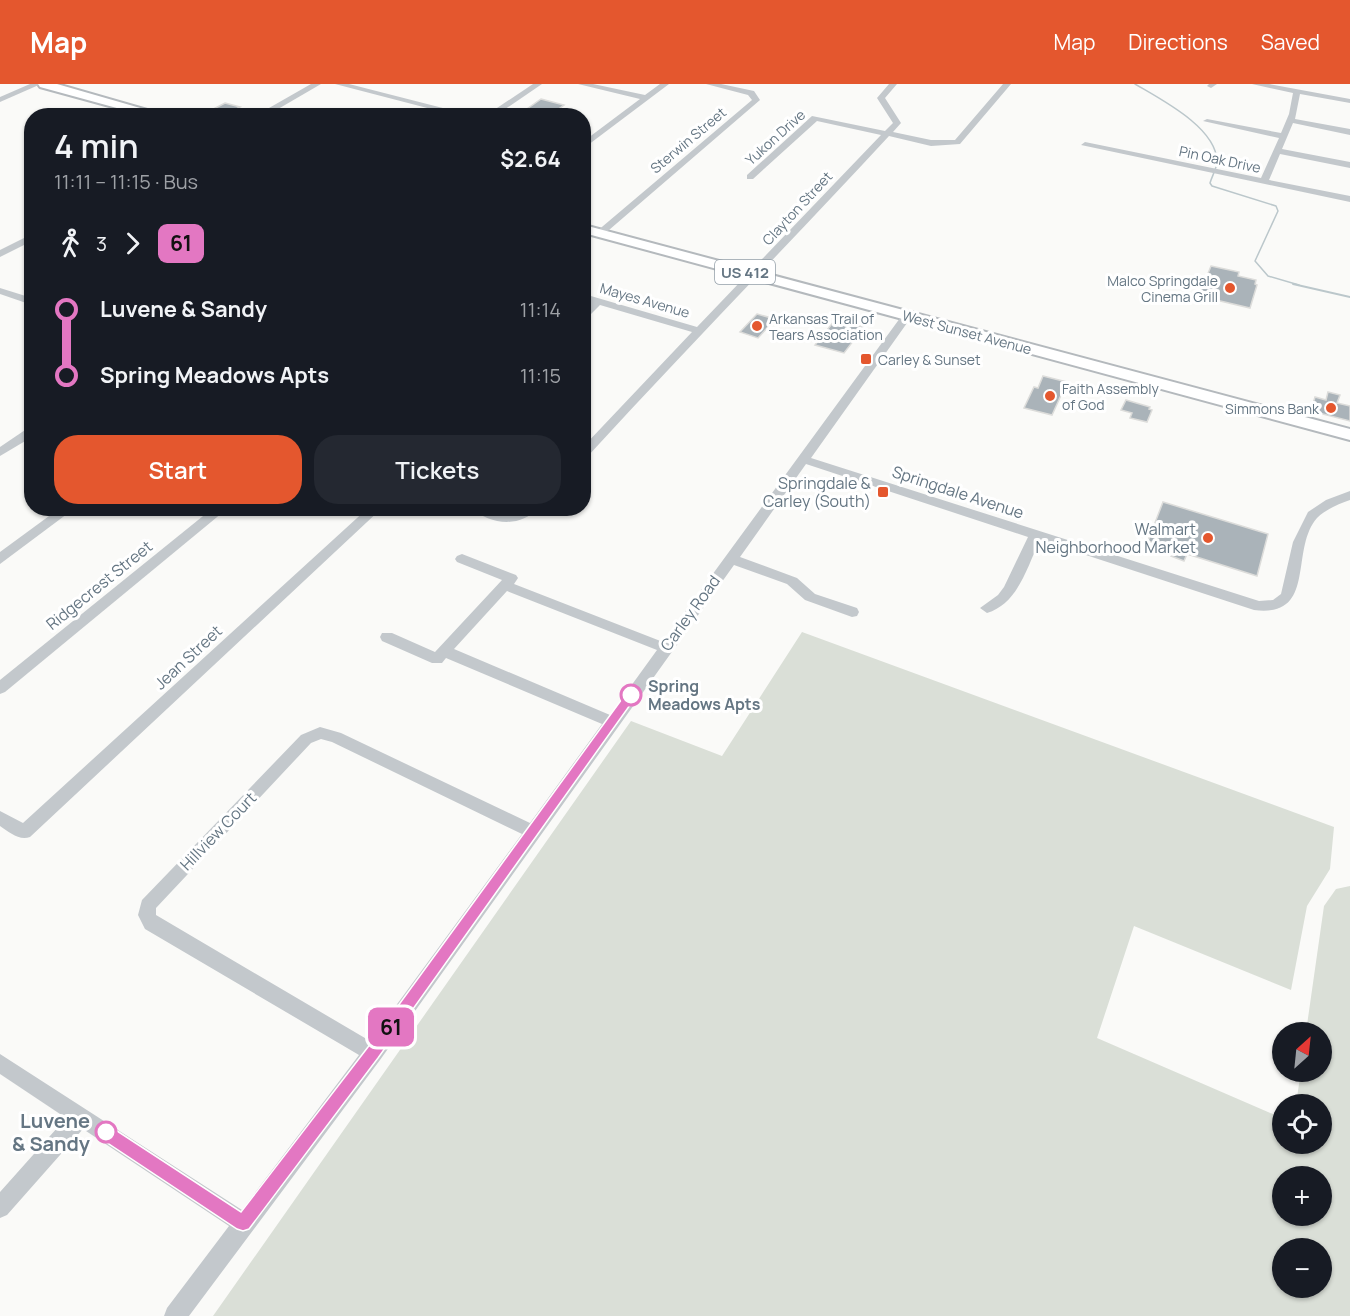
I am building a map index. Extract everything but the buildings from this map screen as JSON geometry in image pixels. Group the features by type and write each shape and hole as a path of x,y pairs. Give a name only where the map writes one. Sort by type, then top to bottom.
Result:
{"highway":[{"path":"44,84 132,108"},
{"name":"West Sunset Avenue","path":"591,231 1350,435"}],"street":[{"path":"0,100 37,84"},
{"path":"274,108 317,84"},
{"path":"339,84 437,108"},
{"path":"501,108 538,84"},
{"path":"582,84 646,98"},
{"path":"591,140 665,84"},
{"name":"Sterwin Street","path":"599,234 756,100 751,93 710,84"},
{"path":"887,134 897,123 896,118 884,106 881,98 893,84"},
{"path":"887,134 931,143 957,142 1007,84"},
{"path":"1256,84 1350,101"},
{"path":"1264,182 1290,120 1297,91"},
{"name":"Yukon Drive","path":"750,177 815,118 887,134"},
{"path":"1290,120 1350,132"},
{"path":"1207,121 1283,136"},
{"name":"Clayton Street","path":"591,446 729,296 753,274 887,134"},
{"name":"Pin Oak Drive","path":"1085,145 1350,199"},
{"path":"1277,151 1350,165"},
{"path":"0,254 24,241"},
{"path":"0,291 24,299"},
{"name":"Mayes Avenue","path":"591,300 699,331"},
{"path":"591,308 598,302"},
{"name":"Carley Road","path":"175,1316 373,1053 907,316"},
{"path":"0,452 24,436"},
{"name":"Springdale Avenue","path":"802,459 1254,605 1267,607 1284,601 1288,595 1308,522 1322,508 1350,495"},
{"path":"0,559 58,516"},
{"name":"Ridgecrest Street","path":"0,688 212,516"},
{"name":"Jean Street","path":"0,818 24,832 367,516"},
{"path":"498,516 517,518 520,516"},
{"path":"987,608 1003,598 1010,589 1036,534"},
{"path":"730,558 792,581 810,597 852,612"},
{"path":"387,637 437,659 511,578 462,559"},
{"path":"504,585 665,648"},
{"path":"444,651 612,722"},
{"name":"Hillview Court","path":"373,1053 163,931 151,923 147,915 148,905 306,739 320,733 336,737 533,832"},
{"path":"0,1063 243,1223"},
{"path":"0,1208 81,1116"}],"shaded area":[{"path":"802,632 1334,827 1330,869 1307,906 1291,990 1134,926 1097,1038 1272,1114 1272,1154 1332,1154 1332,1094 1298,1094 1299,1082 1332,1082 1332,1022 1307,1022 1324,906 1336,889 1350,886 1350,1316 213,1316 631,721 722,756"}],"waterway":[{"path":"1135,84 1185,115 1207,137 1214,149 1217,161 1210,183 1212,186 1276,206 1278,211 1255,261 1268,276 1299,285"},
{"path":"1293,284 1350,297"}],"bus line":[{"name":"61","path":"106,1132 243,1223 373,1053 631,695"}],"place":[{"name":"Malco Springdale Cinema Grill","path":"1230,288"},
{"name":"Arkansas Trail of Tears Association","path":"757,326"},
{"name":"Carley & Sunset","path":"866,359"},
{"name":"Faith Assembly of God","path":"1050,396"},
{"name":"Simmons Bank","path":"1331,408"},
{"name":"Springdale & Carley (South)","path":"883,492"},
{"name":"Walmart Neighborhood Market","path":"1208,538"},
{"name":"Spring Meadows Apts","path":"631,695"},
{"name":"Luvene & Sandy","path":"106,1132"}]}
